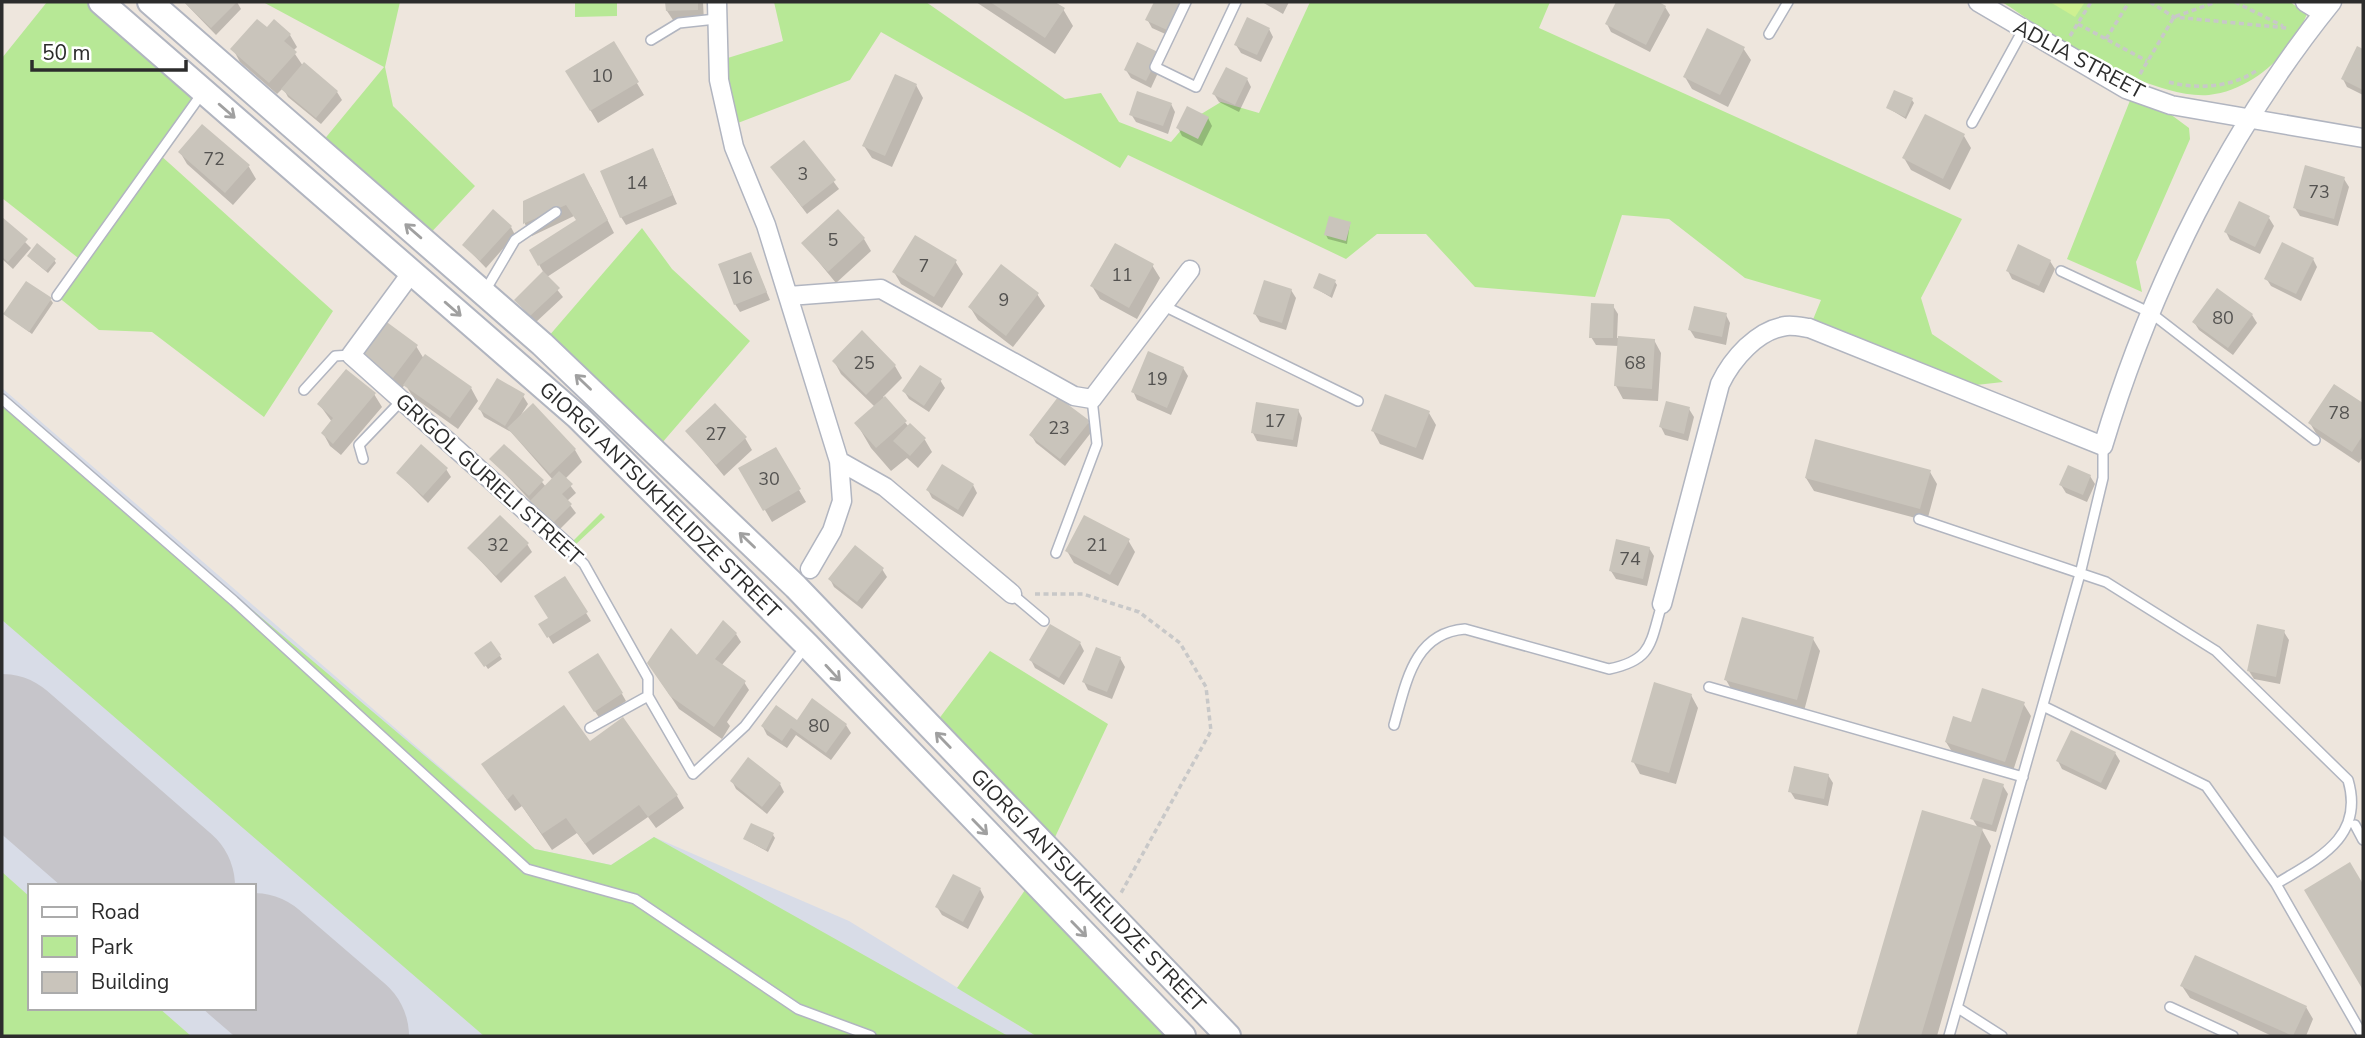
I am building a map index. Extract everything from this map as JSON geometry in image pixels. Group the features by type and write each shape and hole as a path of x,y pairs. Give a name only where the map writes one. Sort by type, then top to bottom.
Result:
{"main road":[{"name":"GIORGI ANTSUKHELIDZE STREET","path":"101,2 578,417 807,645 1183,1036"},
{"name":"GIORGI ANTSUKHELIDZE STREET","path":"150,2 542,344 796,587 1228,1036"}],"street":[{"name":"ADLIA STREET","path":"1978,2 2126,89 2171,105 2363,138"},
{"path":"1662,604 1720,384 1731,362 1745,349 1786,326 1809,328 2103,446 2120,388 2151,313 2247,119 2328,7 2305,2"},
{"path":"717,10 719,80 734,147 766,225 839,461 842,501 832,531 810,569"},
{"path":"789,296 881,289 1074,396 1092,400 1190,270"},
{"path":"351,355 412,272"},
{"name":"GRIGOL GURIELI STREET","path":"351,355 566,547"},
{"path":"839,461 885,487 1012,594"}],"lane":[{"path":"1186,2 1155,67 1196,87 1236,2"},
{"path":"1769,34 1788,2"},
{"path":"651,40 678,23 717,10"},
{"path":"1972,123 2023,30"},
{"path":"57,296 204,91"},
{"path":"484,293 515,240 556,212"},
{"path":"2061,271 2151,313 2315,440"},
{"path":"1164,306 1359,401"},
{"path":"304,390 335,356 351,355"},
{"path":"2,399 234,601 527,869 635,899 797,1009 871,1036"},
{"path":"363,459 359,444 403,400"},
{"path":"1056,552 1097,443 1092,400"},
{"path":"1949,1036 2080,574 2103,478 2103,446"},
{"path":"1919,519 2106,582 2216,651 2348,780 2357,796 2360,811 2345,842 2276,884"},
{"name":"GRIGOL GURIELI STREET","path":"566,547 584,564 648,678 648,696 693,774 745,726 807,645"},
{"path":"1012,594 1044,621"},
{"path":"1394,725 1414,659 1432,640 1452,630 1465,629 1609,669 1633,664 1647,650 1662,604"},
{"path":"1709,687 2022,777"},
{"path":"590,728 648,696"},
{"path":"2043,706 2206,786 2276,884 2363,1036"},
{"path":"2355,825 2363,840"},
{"path":"2170,1007 2233,1036"},
{"path":"1958,1008 2002,1036"}],"path":[{"path":"2070,36 2091,2"},
{"path":"2106,39 2129,2"},
{"path":"2150,2 2174,17 2287,28"},
{"path":"2140,74 2174,17 2216,2"},
{"path":"2235,2 2292,32"},
{"path":"2246,8 2249,2"},
{"path":"2078,24 2147,62"},
{"path":"2059,29 2082,43"},
{"path":"2164,81 2204,86 2226,84 2262,67"},
{"path":"2128,68 2152,77"},
{"path":"1012,594 1083,594 1139,612 1180,643 1206,687 1211,731 1121,893"}],"shaded area":[{"path":"2,388 535,849 611,865 654,837 849,921 1036,1036 2,1036"}],"green space":[{"path":"47,2 101,2 204,91 159,154 333,311 264,417 152,332 99,330 57,296 82,261 2,198 2,58"},
{"path":"263,2 400,2 385,67 393,106 475,186 424,240 318,147 384,67"},
{"path":"575,2 617,2 617,16 575,17"},
{"path":"774,2 926,2 1065,99 1101,93 1119,122 1171,142 1188,122 1221,102 1259,113 1310,2 1550,2 1539,28 1962,219 1921,298 1932,334 2003,382 1976,385 1812,322 1821,300 1745,278 1669,219 1622,215 1595,297 1475,287 1426,234 1377,234 1346,259 1128,155 1120,168 881,32 850,80 730,126 718,61 783,41"},
{"path":"2002,2 2290,2 2307,14 2281,56 2255,78 2225,92 2200,95 2162,88 2111,71 2072,50"},
{"path":"2050,2 2085,2 2075,17"},
{"path":"2131,98 2158,105 2189,128 2190,139 2136,262 2142,292 2067,259"},
{"path":"642,228 672,269 750,341 655,451 542,344"},
{"path":"2,398 535,849 611,865 654,837 1008,1036 484,1036 2,620"},
{"path":"601,513 605,517 575,545 572,542"},
{"path":"990,651 1108,724 1049,850 932,728"},
{"path":"2,872 28,895 28,1010 161,1010 191,1036 2,1036"},
{"path":"1032,880 1183,1036 1036,1036 957,988"}],"building":[{"path":"184,2 237,2 211,28"},
{"path":"665,2 698,2 698,10 666,11"},
{"path":"990,2 1055,2 1065,8 1045,38"},
{"path":"1154,2 1181,3 1167,30 1145,20"},
{"path":"1616,2 1659,2 1666,6 1646,45 1605,24"},
{"path":"1247,17 1270,28 1257,55 1234,45"},
{"path":"257,19 267,27 274,19 291,34 284,41 297,52 269,83 230,49"},
{"path":"1707,28 1745,47 1720,95 1683,77"},
{"path":"614,41 639,82 590,111 565,71"},
{"path":"1137,42 1160,53 1146,81 1124,70"},
{"path":"2357,46 2363,49 2363,90 2341,79"},
{"path":"304,62 338,91 316,118 281,89"},
{"path":"1226,67 1248,78 1235,105 1212,94"},
{"path":"895,74 917,84 885,156 862,146"},
{"path":"1894,90 1913,98 1905,117 1886,108"},
{"path":"1137,91 1172,103 1163,126 1129,115"},
{"path":"1187,106 1209,117 1198,139 1176,128"},
{"path":"1925,114 1965,134 1943,179 1902,158"},
{"path":"202,124 250,165 225,193 178,152"},
{"path":"804,140 836,180 802,207 770,167"},
{"path":"653,148 673,195 620,218 600,171"},
{"path":"2305,165 2345,177 2334,219 2293,208"},
{"path":"584,173 608,220 538,266 529,250 576,220 566,205 523,224 523,201"},
{"path":"2239,201 2270,216 2255,247 2224,232"},
{"path":"493,209 512,226 480,261 462,245"},
{"path":"838,209 865,238 828,272 801,243"},
{"path":"1329,216 1351,222 1346,241 1324,235"},
{"path":"2,217 28,239 8,262 2,257"},
{"path":"915,235 957,260 934,297 892,272"},
{"path":"2282,242 2314,258 2296,294 2264,279"},
{"path":"37,243 56,259 46,271 27,256"},
{"path":"1115,243 1154,264 1129,308 1090,286"},
{"path":"2018,244 2051,260 2039,286 2006,271"},
{"path":"751,252 767,292 734,305 718,264"},
{"path":"1001,264 1039,293 1006,336 968,307"},
{"path":"543,271 560,288 530,316 514,300"},
{"path":"1319,273 1336,280 1330,296 1313,288"},
{"path":"1264,280 1292,289 1282,323 1253,314"},
{"path":"26,281 52,298 29,332 3,314"},
{"path":"2217,288 2253,314 2228,348 2192,322"},
{"path":"1591,303 1614,304 1613,338 1589,338"},
{"path":"1694,306 1727,313 1722,337 1688,330"},
{"path":"384,320 418,345 393,378 360,354"},
{"path":"862,330 896,365 866,395 832,361"},
{"path":"1618,336 1655,339 1652,389 1614,386"},
{"path":"1148,351 1184,367 1167,408 1131,392"},
{"path":"425,354 472,387 450,418 403,385"},
{"path":"920,365 942,379 924,406 902,391"},
{"path":"346,369 376,393 333,444 321,433 333,418 317,404"},
{"path":"497,378 525,394 505,426 478,409"},
{"path":"2334,384 2363,403 2363,435 2352,452 2308,423"},
{"path":"1385,394 1430,411 1416,448 1371,431"},
{"path":"885,396 907,421 876,448 854,423"},
{"path":"1058,397 1090,421 1060,459 1029,435"},
{"path":"1666,401 1690,407 1684,434 1659,427"},
{"path":"1256,402 1299,409 1293,440 1251,433"},
{"path":"533,403 576,449 550,474 507,428"},
{"path":"715,403 747,437 716,465 685,431"},
{"path":"910,423 926,438 910,456 893,441"},
{"path":"1815,439 1931,470 1920,509 1805,478"},
{"path":"421,444 448,468 423,496 396,473"},
{"path":"504,444 544,480 529,496 489,459"},
{"path":"776,447 801,489 763,511 738,468"},
{"path":"942,464 974,484 958,510 926,490"},
{"path":"2068,465 2091,475 2083,495 2059,485"},
{"path":"559,471 573,484 562,494 572,504 552,524 529,502"},
{"path":"500,515 529,543 496,576 467,548"},
{"path":"1084,515 1130,539 1110,575 1065,551"},
{"path":"1616,539 1650,547 1643,579 1609,571"},
{"path":"855,545 884,568 857,602 828,579"},
{"path":"565,576 588,612 547,638 538,624 548,618 534,596"},
{"path":"1742,617 1814,637 1797,700 1724,680"},
{"path":"723,620 737,633 715,659 746,681 714,727 670,696 647,663 671,628 697,655"},
{"path":"1050,624 1081,642 1059,678 1029,660"},
{"path":"2257,624 2285,630 2276,677 2247,671"},
{"path":"491,641 501,655 484,667 474,653"},
{"path":"1096,647 1121,657 1107,692 1082,682"},
{"path":"598,653 623,693 594,712 568,672"},
{"path":"1654,682 1692,694 1669,773 1631,762"},
{"path":"1982,688 2025,702 2005,762 1945,742 1953,716 1971,722"},
{"path":"812,698 847,724 826,753 791,728 782,741 761,726 776,705 797,720"},
{"path":"564,705 590,741 623,717 678,795 648,817 639,805 585,844 566,818 542,834 513,794 507,800 481,764"},
{"path":"2071,730 2116,752 2101,783 2056,761"},
{"path":"748,757 781,783 762,807 730,781"},
{"path":"1794,766 1829,774 1824,799 1788,792"},
{"path":"1983,778 2004,784 1992,825 1970,819"},
{"path":"1922,810 1983,828 1921,1036 1856,1036"},
{"path":"751,823 774,833 766,850 743,839"},
{"path":"2350,862 2363,884 2363,990 2304,890"},
{"path":"953,874 981,888 963,922 935,907"},
{"path":"2195,955 2307,1006 2293,1036 2180,986"}],"runway":[{"path":"2,743 164,884"},
{"path":"256,964 340,1036"}]}
